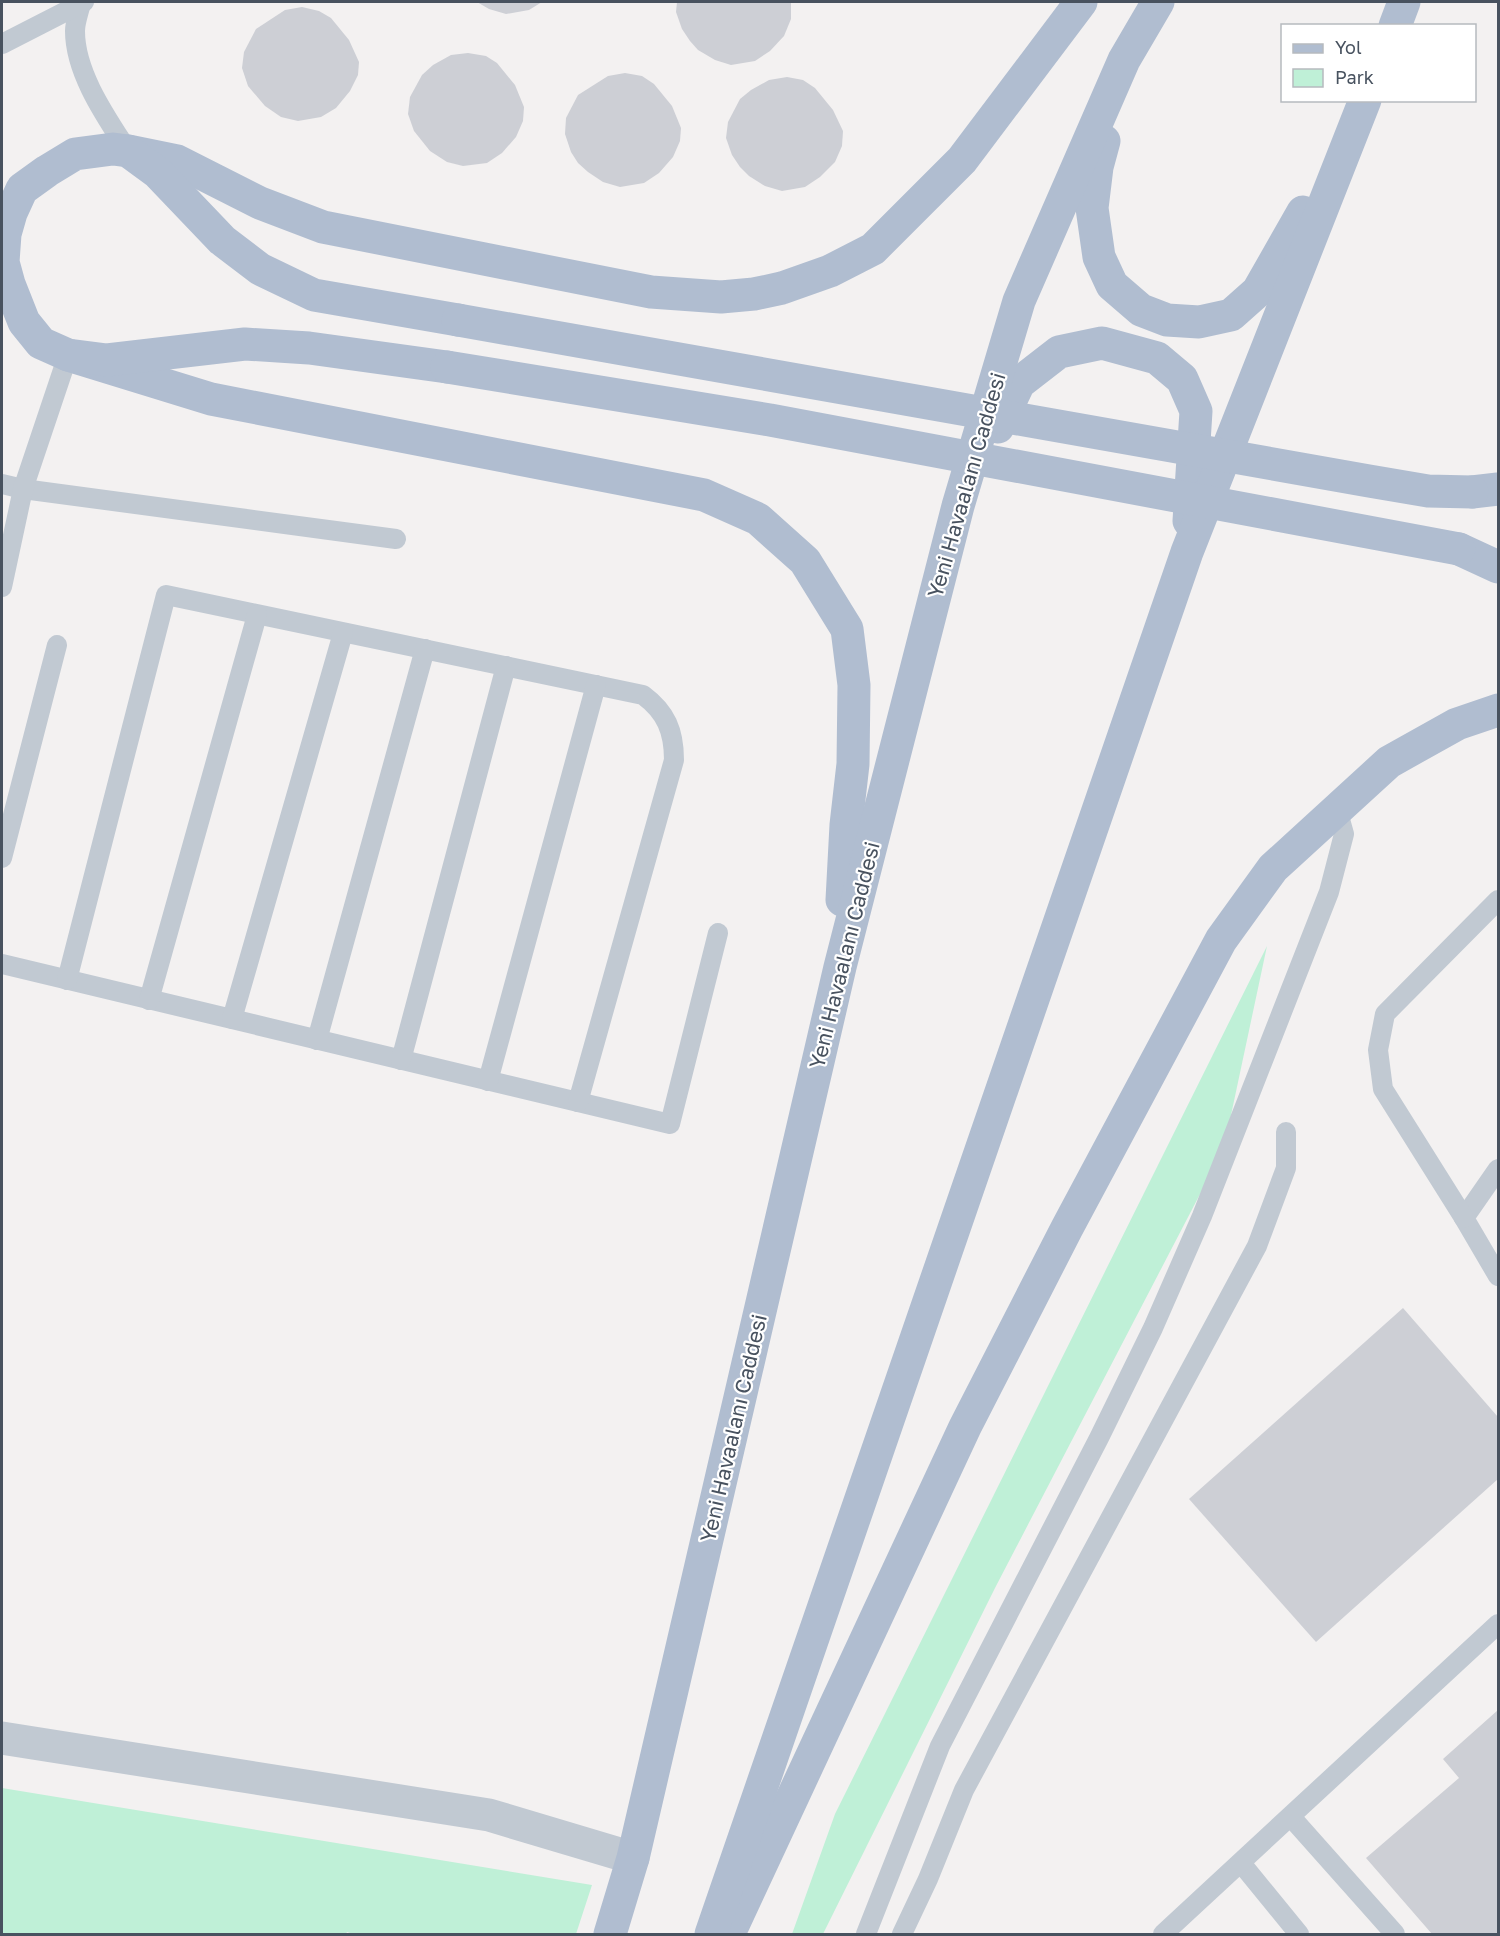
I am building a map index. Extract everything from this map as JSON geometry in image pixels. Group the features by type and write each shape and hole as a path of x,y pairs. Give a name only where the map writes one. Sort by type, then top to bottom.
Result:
{"main road":[{"path":"840,967 846,825 853,764 854,685 847,629 805,561 758,519 704,495 211,399 68,355 41,343 13,318 9,284 3,262 8,224 22,189 75,154 112,149 177,161 260,203 323,227 651,292 721,297 754,294 782,288 830,271 873,249 962,160 1081,2"},
{"name":"Yeni Havaalanı Caddesi","path":"610,1935 633,1858 840,967 957,506 1019,301 1124,60 1158,2"},
{"path":"1396,24 1404,2"},
{"path":"1124,60 1097,167 1092,208 1099,257 1112,285 1141,310 1167,320 1199,322 1231,315 1258,291 1363,106"},
{"path":"711,1935 1187,552 1363,106"},
{"path":"128,151 158,173 222,240 261,269 314,296 1369,482 1428,491 1485,490"},
{"path":"957,506 1019,383 1059,352 1102,343 1157,358 1182,379 1196,411 1187,552"},
{"path":"68,355 107,360 245,344 309,348 447,367 782,422 1459,549 1498,567"},
{"path":"728,1935 965,1427 1067,1228 1221,940 1273,868 1389,762 1457,724 1498,710"}],"street":[{"path":"2,1738 489,1815 633,1858"}],"lane":[{"path":"82,2 75,30 79,59 99,105 128,151"},
{"path":"2,44 82,2"},
{"path":"2,587 23,489 68,355"},
{"path":"2,484 23,489 396,539"},
{"path":"67,980 166,595 643,695 654,703 669,726 674,743 674,760 578,1102"},
{"path":"149,1000 257,615"},
{"path":"232,1019 343,633"},
{"path":"2,858 57,645"},
{"path":"317,1040 424,649"},
{"path":"401,1060 506,666"},
{"path":"488,1081 596,685"},
{"path":"866,1935 940,1746 1099,1438 1202,1216 1329,892 1344,834 1337,809"},
{"path":"1498,900 1385,1014 1378,1050 1383,1089 1498,1276"},
{"path":"2,964 670,1124 718,933"},
{"path":"902,1935 928,1879 964,1790 1257,1246 1286,1168 1286,1132"},
{"path":"1464,1218 1498,1169"},
{"path":"1163,1935 1498,1624"},
{"path":"1291,1816 1395,1935"},
{"path":"1241,1863 1299,1935"}],"green space":[{"path":"1267,946 1224,1148 995,1588 823,1934 792,1934 835,1814"},
{"path":"2,1788 592,1885 576,1934 353,1934 347,1932 346,1934 2,1934"}],"building":[{"path":"477,2 542,2 529,10 506,14 489,9"},
{"path":"677,2 791,2 791,19 784,36 770,51 755,61 731,65 715,60 698,50 690,41 682,29 676,12"},
{"path":"302,7 319,11 331,18 349,40 359,62 358,75 350,91 336,108 321,117 298,121 281,117 265,106 248,86 242,68 244,52 256,29 285,10"},
{"path":"468,53 486,56 497,63 515,85 524,107 523,121 516,137 502,153 487,163 463,166 447,162 430,151 414,131 408,114 410,97 422,75 433,65 451,55"},
{"path":"625,73 642,76 654,84 672,106 681,128 680,141 673,157 659,173 644,183 620,187 603,182 578,163 571,152 565,134 566,118 578,95 608,76"},
{"path":"787,77 803,80 815,88 833,110 843,131 842,146 835,162 820,177 805,187 782,191 765,186 749,176 732,155 726,138 728,122 740,99 769,80"},
{"path":"1403,1308 1498,1417 1498,1479 1316,1642 1189,1499"},
{"path":"1498,1710 1498,1934 1432,1934 1366,1858 1459,1778 1443,1759"}]}
